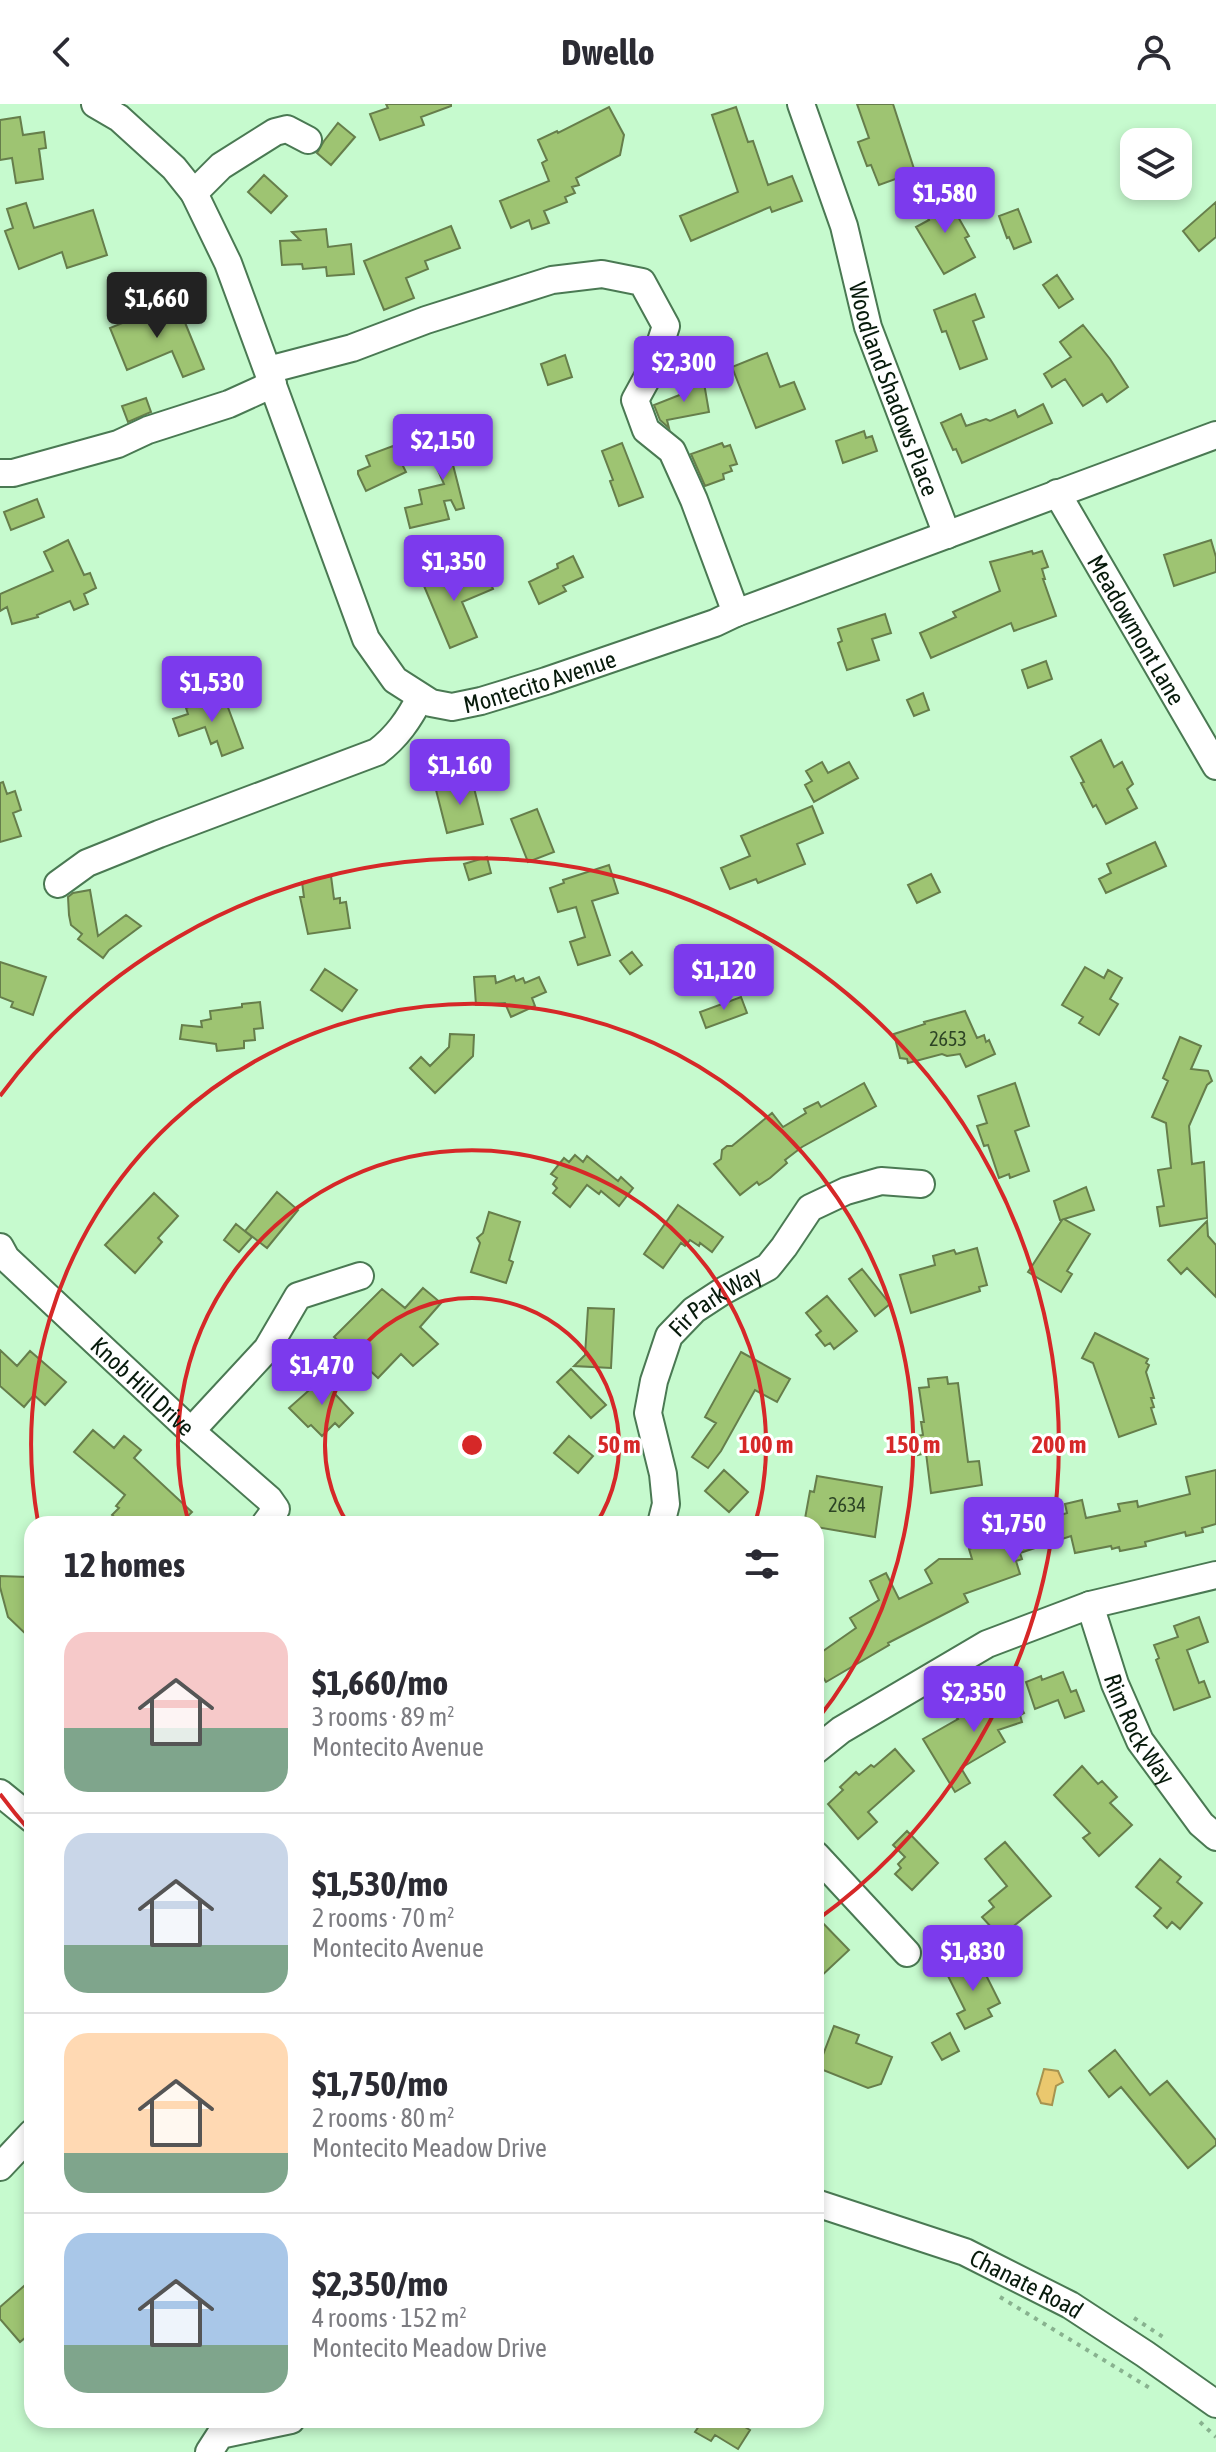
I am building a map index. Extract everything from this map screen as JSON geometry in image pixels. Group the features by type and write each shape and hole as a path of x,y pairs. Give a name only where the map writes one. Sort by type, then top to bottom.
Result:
{"street":[{"name":"Montecito Avenue","path":"95,104 119,118 174,168 194,193 228,263 366,639 395,680 431,703 452,707 560,677 715,623 1216,435"},
{"name":"Woodland Shadows Place","path":"801,104 844,226 868,327 947,535"},
{"path":"194,193 221,166 275,132 287,129 308,140"},
{"path":"0,473 13,473 118,444 148,430 229,404 271,377 426,320 552,280 602,274 642,282 666,326 652,369 635,400 646,430 672,451 694,500 736,613"},
{"name":"Meadowmont Lane","path":"1057,493 1216,766"},
{"path":"58,884 70,873 101,857 377,752 406,724 420,698"},
{"name":"Fir Park Way","path":"663,1516 666,1504 663,1474 648,1413 654,1381 669,1336 694,1310 768,1267 810,1208 846,1191 881,1181 921,1184"},
{"name":"Knob Hill Drive","path":"0,1247 6,1258 191,1431 269,1499 276,1509 271,1516"},
{"path":"191,1431 267,1349 298,1296 360,1276"},
{"path":"824,1744 841,1730 987,1644 1090,1605 1216,1575"},
{"name":"Rim Rock Way","path":"1090,1605 1115,1684 1140,1741 1201,1824 1216,1837"},
{"path":"0,1793 24,1812"},
{"path":"824,1864 907,1953"},
{"path":"0,2167 24,2142"},
{"name":"Chanate Road","path":"824,2214 965,2252 1070,2305 1145,2354 1204,2409"},
{"path":"209,2452 220,2435 253,2428"}],"path":[{"path":"1000,2297 1154,2390"},
{"path":"1204,2409 1216,2437"}],"shaded area":[{"path":"1044,2069 1058,2071 1063,2082 1056,2086 1052,2105 1041,2103 1037,2094"}],"building":[{"path":"386,104 451,106 421,117 424,125 380,140 370,114 388,108"},
{"path":"857,104 893,104 915,172 879,185 871,165 867,166 858,142 869,138"},
{"path":"609,107 624,135 620,155 576,178 579,185 572,187 575,193 565,197 567,202 544,211 549,223 532,229 529,220 511,228 500,201 549,181 542,163 547,160 538,140"},
{"path":"736,107 748,142 753,141 768,185 792,176 802,201 772,212 770,207 691,241 680,216 738,192 712,115"},
{"path":"20,117 23,135 44,132 46,148 39,149 43,179 16,183 12,158 0,160 0,120"},
{"path":"338,123 355,137 331,165 317,153"},
{"path":"264,175 287,196 271,213 248,192"},
{"path":"945,194 969,236 965,238 975,257 944,274 916,227 929,220 922,206"},
{"path":"1216,202 1216,237 1199,251 1183,231"},
{"path":"26,203 34,228 93,210 107,255 67,268 62,252 19,269 5,231 13,228 7,209"},
{"path":"1018,209 1031,242 1014,249 999,216"},
{"path":"451,226 460,248 425,261 428,269 406,278 414,298 384,310 364,261"},
{"path":"326,229 328,247 351,244 354,274 327,276 326,267 303,269 302,264 282,265 280,241 300,240 292,232"},
{"path":"1057,275 1073,299 1059,308 1043,285"},
{"path":"151,278 152,295 116,299 114,282"},
{"path":"975,294 984,317 973,321 987,359 960,369 946,331 942,332 934,310"},
{"path":"177,303 204,369 183,377 172,351 127,370 110,328"},
{"path":"1083,325 1128,387 1107,402 1102,394 1083,406 1065,379 1052,387 1044,374 1071,357 1060,342"},
{"path":"767,353 780,387 794,382 805,409 756,428 732,367"},
{"path":"565,355 572,377 548,385 541,364"},
{"path":"704,383 709,412 667,420 669,428 660,420 654,405 682,394 681,387"},
{"path":"146,398 151,412 128,422 122,406"},
{"path":"1043,404 1052,423 962,463 941,423 961,414 966,426 986,419 990,421 1015,410 1018,417"},
{"path":"474,429 482,448 452,461 464,508 456,510 451,500 444,501 449,519 410,528 405,508 422,504 419,490 444,484 429,450"},
{"path":"864,431 866,438 872,436 877,451 843,463 836,441"},
{"path":"622,443 643,497 619,506 602,451"},
{"path":"722,443 724,447 730,445 737,464 730,466 732,471 723,474 724,479 705,486 691,454"},
{"path":"393,446 406,472 366,491 358,471 370,466 366,456"},
{"path":"37,499 44,517 11,530 4,512"},
{"path":"68,540 84,575 90,573 96,588 84,594 88,604 74,610 70,601 38,617 12,624 7,607 0,611 0,594 53,571 44,552"},
{"path":"1211,540 1216,572 1174,586 1164,555"},
{"path":"1032,551 1033,554 1042,551 1048,567 1042,569 1043,579 1056,616 1014,631 1011,623 931,658 920,633 956,617 953,612 1000,591 990,562"},
{"path":"573,556 583,577 563,586 566,591 539,604 529,582 558,568 557,564"},
{"path":"437,567 445,586 485,570 493,589 462,602 477,637 450,648 419,574"},
{"path":"885,614 891,633 872,639 879,660 847,670 838,643 842,641 838,629"},
{"path":"1046,661 1052,679 1028,688 1022,670"},
{"path":"923,693 929,710 914,716 907,700"},
{"path":"223,694 243,748 222,756 217,741 211,744 205,727 179,736 173,719 188,714 186,708"},
{"path":"1101,740 1114,767 1122,762 1133,784 1127,789 1137,808 1106,824 1096,805 1093,807 1071,757"},
{"path":"822,762 828,773 849,762 858,778 814,802 805,785 812,781 806,771"},
{"path":"472,780 483,824 447,833 436,790"},
{"path":"3,782 7,794 15,791 21,810 13,813 21,836 0,842 0,783"},
{"path":"812,806 823,833 797,844 805,864 758,883 756,879 730,889 721,868 750,856 741,836"},
{"path":"537,809 554,852 528,862 511,819"},
{"path":"1155,842 1166,866 1106,893 1099,879 1111,873 1107,864"},
{"path":"487,857 491,873 469,880 464,864"},
{"path":"609,865 618,893 592,901 610,955 578,965 570,942 585,937 576,907 558,912 550,888 564,883 563,880"},
{"path":"931,874 940,892 917,903 908,885"},
{"path":"331,876 334,899 340,898 340,903 346,902 350,928 308,934 300,897 304,897 302,882"},
{"path":"90,890 98,936 126,915 141,926 103,958 78,939 82,934 71,925 69,915 68,897"},
{"path":"632,952 642,965 630,974 620,961"},
{"path":"0,962 46,977 33,1015 11,1007 13,1002 0,997"},
{"path":"1085,967 1104,978 1108,970 1122,978 1110,999 1118,1004 1099,1035 1079,1023 1083,1017 1062,1005"},
{"path":"325,969 357,990 342,1011 311,990"},
{"path":"495,976 496,983 514,976 516,981 523,978 525,983 539,977 546,992 532,998 535,1006 511,1017 505,1003 476,1005 474,977"},
{"path":"741,997 747,1013 706,1028 700,1012"},
{"path":"260,1002 263,1028 254,1029 255,1040 244,1041 244,1048 217,1051 216,1044 180,1039 182,1025 202,1027 201,1021 211,1019 210,1011"},
{"path":"965,1011 977,1038 984,1035 995,1054 966,1067 960,1054 942,1054 908,1063 907,1059 900,1058 894,1034"},
{"path":"450,1034 474,1035 473,1056 435,1093 410,1068 421,1057 430,1066 449,1047"},
{"path":"1180,1037 1201,1046 1191,1069 1208,1071 1212,1081 1207,1085 1189,1126 1192,1164 1204,1162 1207,1218 1160,1226 1157,1207 1164,1206 1158,1170 1171,1168 1166,1123 1152,1117 1168,1081 1163,1078"},
{"path":"864,1083 876,1106 802,1147 759,1185 757,1182 740,1195 714,1164 721,1159 722,1150 732,1146 772,1113 783,1127 806,1113 804,1109 818,1102 821,1107"},
{"path":"1015,1083 1029,1126 1015,1131 1029,1171 1010,1178 1009,1174 999,1178 988,1145 984,1146 977,1126 987,1123 978,1096"},
{"path":"575,1155 583,1162 587,1156 618,1181 621,1177 633,1188 619,1206 601,1191 599,1194 587,1185 570,1207 553,1193 557,1188 553,1184 557,1178 551,1174 564,1158 569,1162"},
{"path":"1086,1187 1094,1210 1064,1219 1090,1234 1067,1271 1072,1274 1061,1292 1028,1272 1062,1220 1054,1201"},
{"path":"277,1192 298,1210 267,1248 245,1231"},
{"path":"154,1193 178,1216 158,1238 162,1242 135,1273 105,1245"},
{"path":"678,1205 723,1237 712,1252 690,1240 685,1246 681,1243 663,1268 644,1254"},
{"path":"489,1212 520,1222 506,1283 471,1272 480,1243 477,1238 483,1233"},
{"path":"1207,1221 1208,1236 1216,1245 1216,1297 1187,1268 1181,1274 1168,1260"},
{"path":"236,1224 252,1237 239,1252 224,1240"},
{"path":"977,1248 987,1285 979,1287 980,1291 911,1313 900,1275 935,1265 933,1256"},
{"path":"862,1269 890,1304 875,1316 849,1279"},
{"path":"423,1288 441,1303 420,1327 438,1344 413,1366 401,1354 378,1378 334,1337 382,1289 405,1308"},
{"path":"827,1296 857,1331 834,1349 830,1343 825,1346 816,1335 821,1331 806,1313"},
{"path":"588,1308 614,1309 611,1368 574,1366 585,1355"},
{"path":"1095,1333 1148,1359 1146,1372 1154,1398 1151,1398 1154,1407 1151,1408 1156,1424 1119,1437 1093,1363 1082,1358"},
{"path":"0,1350 17,1366 30,1351 66,1382 45,1405 34,1395 24,1407 0,1386"},
{"path":"741,1352 790,1379 777,1402 755,1390 708,1468 692,1457 716,1423 705,1417"},
{"path":"571,1369 606,1405 591,1418 557,1382"},
{"path":"325,1376 338,1389 334,1393 353,1413 339,1427 335,1423 322,1436 289,1408"},
{"path":"947,1377 948,1384 958,1383 968,1462 979,1461 982,1485 931,1493 926,1453 918,1455 916,1436 923,1435 921,1422 924,1422 919,1388 929,1387 928,1379"},
{"path":"93,1430 114,1448 124,1436 141,1450 134,1458 192,1512 188,1516 113,1516 119,1508 116,1506 125,1495 74,1452"},
{"path":"569,1436 593,1456 578,1473 554,1453"},
{"path":"724,1470 748,1492 729,1512 705,1491"},
{"path":"1216,1470 1216,1524 1202,1528 1203,1532 1186,1536 1185,1532 1145,1542 1146,1546 1120,1551 1119,1547 1112,1549 1111,1546 1075,1553 1071,1536 1020,1553 1022,1559 1016,1561 1020,1574 964,1594 968,1602 888,1643 826,1682 824,1679 824,1650 856,1628 850,1618 879,1600 870,1581 886,1573 899,1599 932,1583 925,1570 939,1559 972,1559 969,1549 979,1546 978,1543 1017,1531 1014,1521 1035,1513 1038,1522 1067,1513 1065,1504 1082,1500 1086,1518 1120,1511 1118,1504 1137,1501 1138,1507 1190,1494 1186,1477"},
{"path":"817,1476 882,1487 875,1537 824,1528 824,1516 805,1516 810,1491 814,1492"},
{"path":"0,1576 24,1577 24,1632 8,1617"},
{"path":"1199,1617 1208,1642 1187,1650 1199,1683 1204,1681 1210,1697 1174,1710 1156,1660 1159,1658 1154,1645 1178,1637 1174,1626"},
{"path":"1063,1672 1071,1692 1076,1690 1084,1711 1065,1718 1058,1700 1035,1709 1026,1682"},
{"path":"1009,1685 1024,1713 1020,1715 1022,1722 998,1730 1005,1742 961,1768 970,1783 955,1792 923,1739 958,1719 956,1717 962,1711"},
{"path":"895,1749 914,1771 868,1812 877,1822 858,1839 828,1804 856,1772 859,1775 871,1765 874,1767"},
{"path":"1082,1766 1098,1784 1102,1781 1117,1797 1110,1803 1132,1825 1099,1856 1083,1838 1090,1833 1054,1795"},
{"path":"907,1831 938,1863 912,1890 895,1874 901,1868 898,1864 905,1857 893,1845"},
{"path":"1005,1842 1051,1896 1000,1937 982,1917 994,1907 989,1901 1007,1886 985,1859"},
{"path":"1160,1859 1181,1877 1177,1882 1202,1903 1180,1929 1172,1922 1167,1928 1154,1916 1161,1908 1136,1887"},
{"path":"824,1924 849,1950 824,1973"},
{"path":"970,1960 975,1970 982,1967 1000,2003 988,2009 992,2016 965,2029 957,2014 965,2010 946,1972"},
{"path":"834,2026 859,2035 856,2043 892,2057 881,2084 868,2088 824,2070 824,2052"},
{"path":"950,2033 959,2051 942,2060 932,2043"},
{"path":"1115,2050 1150,2095 1167,2081 1216,2140 1216,2145 1188,2168 1121,2087 1109,2097 1089,2071"},
{"path":"24,2286 24,2339 20,2342 0,2319 0,2307"},
{"path":"698,2428 750,2430 738,2449 715,2435 711,2441 695,2432"}]}
